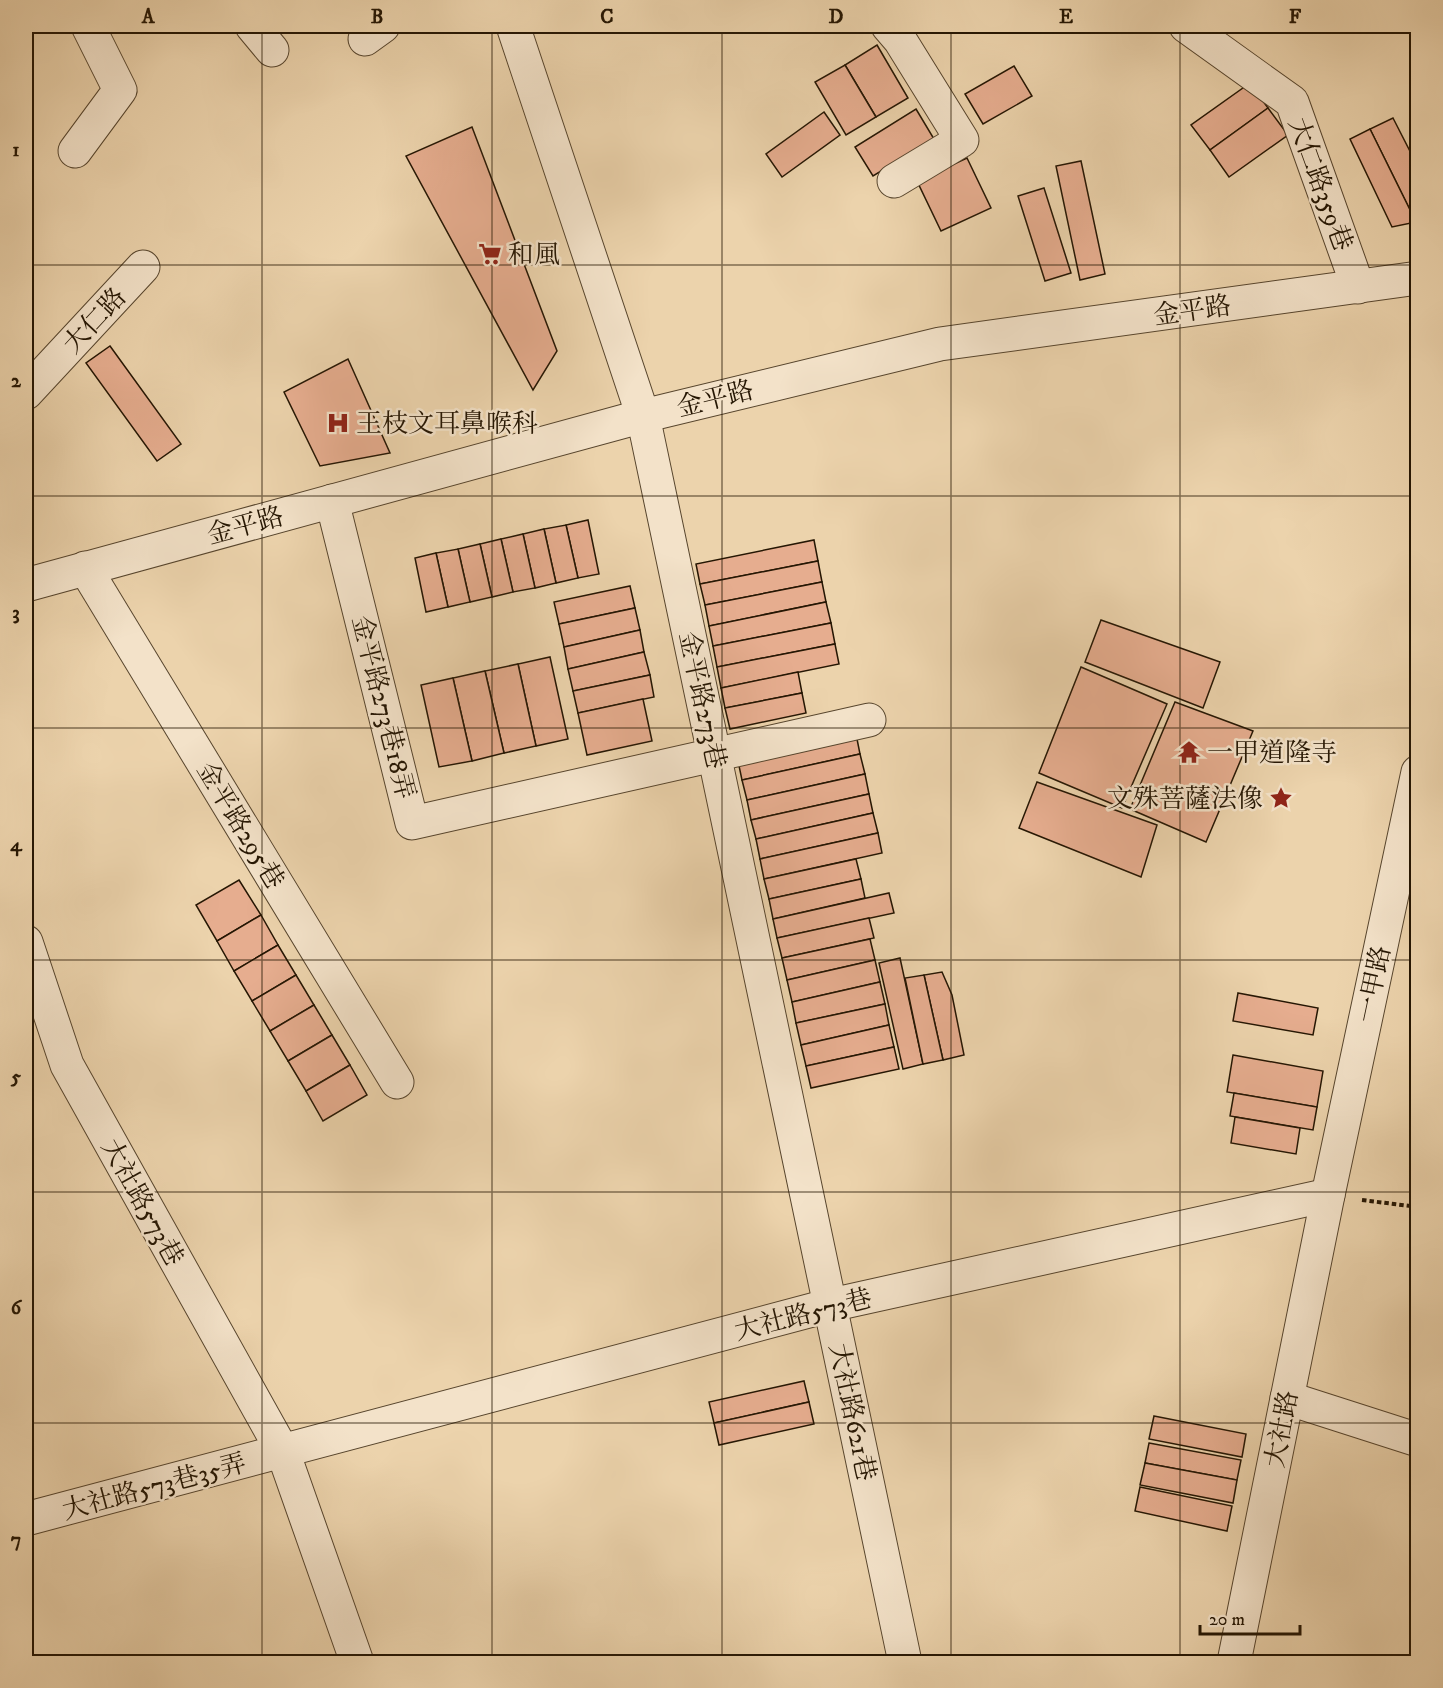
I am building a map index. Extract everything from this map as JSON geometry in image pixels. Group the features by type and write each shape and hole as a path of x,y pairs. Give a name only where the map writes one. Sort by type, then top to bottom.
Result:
{"street":[{"path":"75,151 120,90 88,26"},
{"name":"金平路273巷","path":"513,26 643,416 763,985"},
{"path":"888,26 900,40 962,140 894,182"},
{"name":"大仁路359巷","path":"1186,26 1292,102 1359,287"},
{"name":"大仁路","path":"32,374 143,267"},
{"name":"金平路","path":"26,585 643,416 940,344 1418,278"},
{"name":"金平路273巷18弄","path":"332,501 412,823 715,754"},
{"name":"金平路295巷","path":"85,568 397,1082"},
{"path":"715,754 869,720"},
{"name":"一甲路","path":"1328,1195 1418,772"},
{"name":"大社路573巷","path":"26,942 67,1065 283,1452 357,1662"},
{"name":"大社路621巷","path":"763,985 905,1662"},
{"name":"大社路573巷","path":"283,1452 831,1305 1328,1195"},
{"name":"大社路","path":"1234,1662 1328,1195"},
{"path":"1287,1398 1418,1440"},
{"name":"大社路573巷35弄","path":"26,1519 283,1452"}],"path":[{"path":"1328,1195 1418,1207"}],"building":[{"path":"877,45 908,98 876,117 845,65"},
{"path":"845,65 876,117 846,135 815,82"},
{"path":"1014,66 1032,96 983,124 965,94"},
{"path":"1250,83 1268,108 1210,150 1191,125"},
{"path":"1268,108 1288,135 1229,177 1210,150"},
{"path":"916,109 934,139 873,176 855,147"},
{"path":"824,112 840,135 782,177 766,154"},
{"path":"1393,118 1418,167 1418,222 1370,129"},
{"name":"和風","path":"472,127 557,351 533,390 406,156"},
{"path":"1370,129 1416,222 1392,227 1350,139"},
{"path":"967,158 991,208 941,231 917,181"},
{"path":"1081,161 1105,274 1080,280 1056,166"},
{"path":"1044,188 1071,273 1045,281 1018,196"},
{"path":"110,346 181,444 157,461 86,363"},
{"name":"王枝文耳鼻喉科","path":"348,359 390,453 320,466 284,392"},
{"path":"588,520 599,574 578,578 566,525"},
{"path":"566,525 578,578 556,583 544,529"},
{"path":"544,529 556,583 535,588 523,534"},
{"path":"523,534 535,588 513,592 501,539"},
{"path":"501,539 513,592 492,597 480,544"},
{"path":"814,540 818,561 700,584 696,564"},
{"path":"480,544 492,597 470,602 458,549"},
{"path":"458,549 470,602 448,607 436,553"},
{"path":"436,553 448,607 426,612 415,558"},
{"path":"818,561 822,582 705,605 700,584"},
{"path":"822,582 826,602 709,626 705,605"},
{"path":"630,586 635,608 559,624 554,602"},
{"path":"826,602 831,623 713,646 709,626"},
{"path":"635,608 640,630 564,647 559,624"},
{"path":"1101,620 1220,662 1203,708 1085,662"},
{"path":"831,623 835,644 717,667 713,646"},
{"path":"640,630 644,652 568,669 564,647"},
{"path":"835,644 839,664 721,688 717,667"},
{"path":"644,652 650,675 573,691 568,669"},
{"path":"550,657 568,739 536,746 518,664"},
{"path":"518,664 536,746 504,753 485,671"},
{"path":"1081,667 1167,704 1122,808 1039,773"},
{"path":"485,671 504,753 472,761 453,678"},
{"path":"798,672 802,693 725,708 721,688"},
{"path":"650,675 654,697 578,713 573,691"},
{"path":"453,678 472,761 439,767 421,685"},
{"path":"802,693 806,713 730,729 725,708"},
{"path":"643,699 652,741 587,755 578,713"},
{"path":"1175,702 1253,731 1206,842 1130,809"},
{"path":"856,734 860,754 742,780 738,761"},
{"path":"860,754 865,774 747,800 742,780"},
{"path":"865,774 869,794 751,820 747,800"},
{"path":"1037,782 1157,825 1141,877 1019,828"},
{"path":"869,794 873,813 756,839 751,820"},
{"path":"873,813 878,833 760,859 756,839"},
{"path":"878,833 882,853 764,879 760,859"},
{"path":"856,859 861,879 769,899 764,879"},
{"path":"861,879 865,898 773,919 769,899"},
{"path":"239,880 261,915 217,941 196,905"},
{"path":"889,893 894,913 777,938 773,919"},
{"path":"261,915 278,945 234,971 217,941"},
{"path":"869,918 874,938 782,958 777,938"},
{"path":"870,939 875,960 787,980 782,958"},
{"path":"278,945 296,975 252,1001 234,971"},
{"path":"900,958 923,1064 903,1069 879,963"},
{"path":"875,960 880,982 792,1002 787,980"},
{"path":"942,972 952,995 964,1055 943,1060 924,975"},
{"path":"296,975 314,1005 270,1031 252,1001"},
{"path":"924,975 943,1060 923,1064 905,978"},
{"path":"880,982 885,1004 796,1023 792,1002"},
{"path":"1238,993 1318,1008 1313,1035 1233,1021"},
{"path":"885,1004 889,1025 801,1045 796,1023"},
{"path":"314,1005 332,1035 288,1061 270,1031"},
{"path":"889,1025 894,1047 806,1066 801,1045"},
{"path":"332,1035 350,1065 306,1091 288,1061"},
{"path":"894,1047 899,1069 811,1088 806,1066"},
{"path":"1233,1055 1323,1071 1317,1107 1227,1092"},
{"path":"350,1065 367,1095 323,1121 306,1091"},
{"path":"1234,1093 1317,1107 1313,1130 1230,1116"},
{"path":"1235,1117 1300,1128 1296,1154 1231,1143"},
{"path":"804,1381 809,1402 714,1423 709,1402"},
{"path":"809,1402 814,1424 719,1445 714,1423"},
{"path":"1154,1416 1246,1434 1242,1457 1149,1439"},
{"path":"1149,1443 1241,1460 1237,1480 1145,1463"},
{"path":"1145,1463 1237,1480 1233,1503 1140,1485"},
{"path":"1140,1487 1232,1506 1227,1531 1135,1511"}],"place":[{"name":"和風","path":"490,254"},
{"name":"王枝文耳鼻喉科","path":"338,423"},
{"name":"一甲道隆寺","path":"1189,752"},
{"name":"文殊菩薩法像","path":"1281,798"}]}
